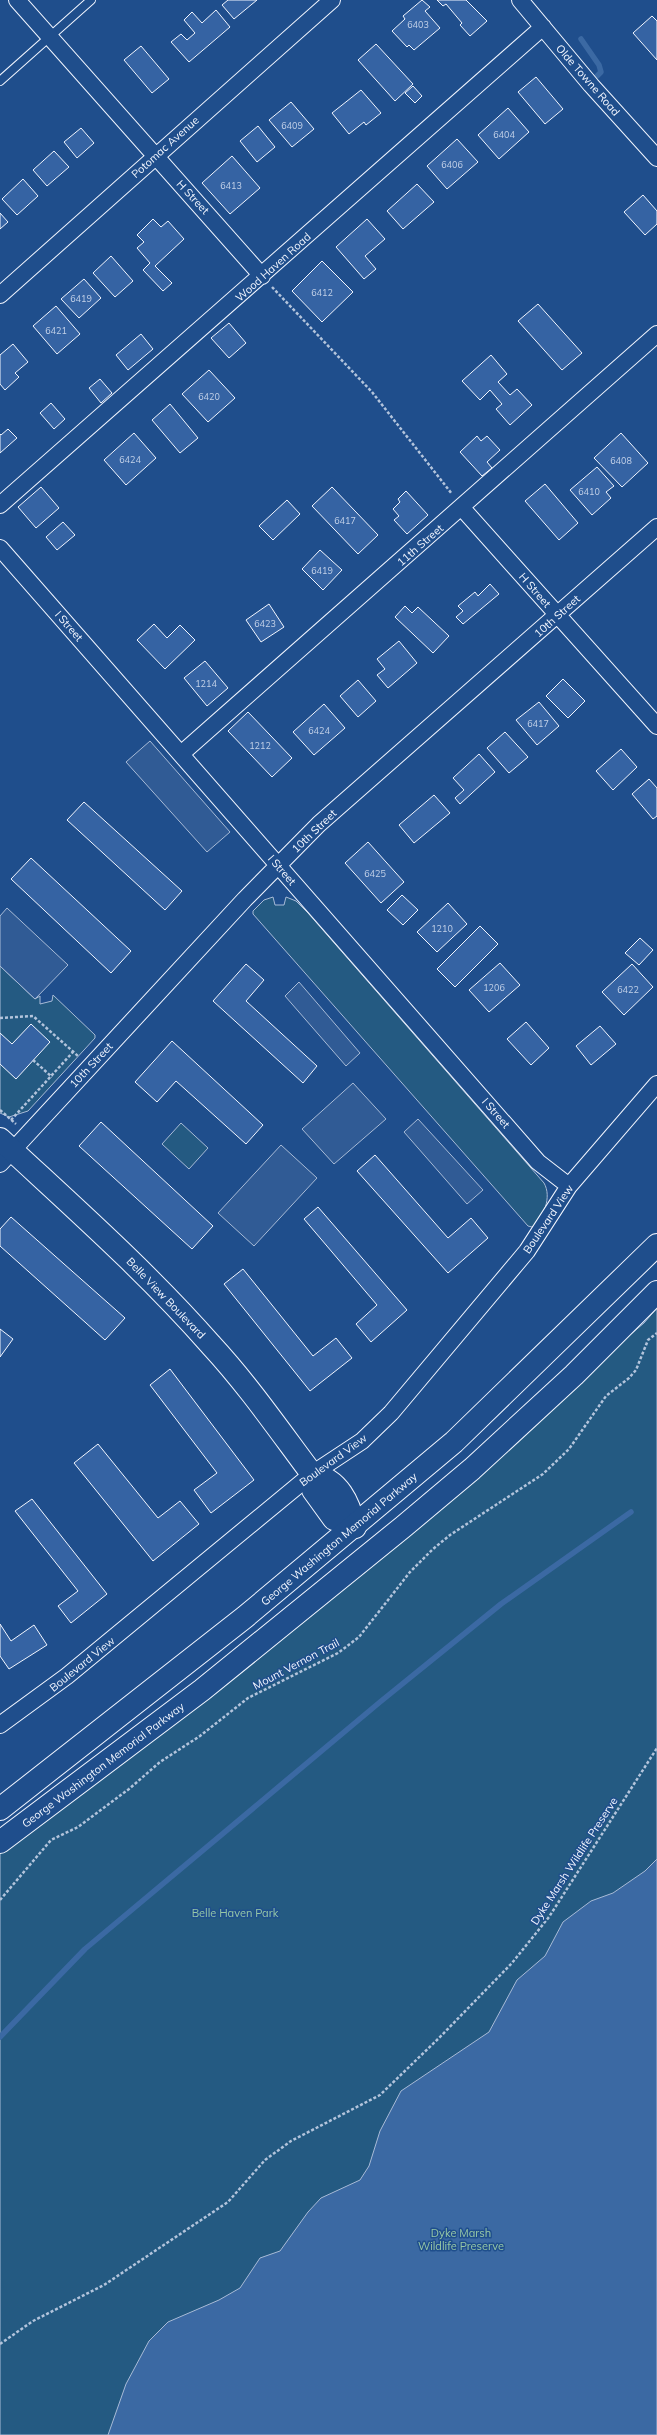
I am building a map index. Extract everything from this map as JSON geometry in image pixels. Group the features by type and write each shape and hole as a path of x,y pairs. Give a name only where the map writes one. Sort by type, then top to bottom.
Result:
{"main road":[{"name":"Belle View Boulevard","path":"4,1151 178,1308 241,1379 312,1474"},
{"name":"George Washington Memorial Parkway","path":"0,1809 148,1695 355,1527 460,1437 657,1245"},
{"name":"George Washington Memorial Parkway","path":"0,1842 128,1748 403,1527 472,1469 574,1375 657,1292"},
{"path":"312,1474 322,1476 331,1481 350,1504 356,1539 351,1553 320,1595"},
{"path":"355,1527 379,1532 403,1527"}],"street":[{"name":"H Street","path":"17,0 51,36 262,276"},
{"name":"Potomac Avenue","path":"0,295 332,0"},
{"name":"Olde Towne Road","path":"520,0 591,85 657,158"},
{"name":"Wood Haven Road","path":"0,505 262,276 543,27"},
{"name":"11th Street","path":"181,754 462,508 657,334"},
{"name":"H Street","path":"462,508 657,726"},
{"name":"10th Street","path":"4,1151 245,899 319,824 657,527"},
{"name":"I Street","path":"0,548 538,1162 569,1186"},
{"name":"Boulevard View","path":"0,1725 67,1676 312,1474 362,1441 391,1413 527,1251 569,1186 657,1084"}],"lane":[{"path":"0,81 91,0"}],"path":[{"path":"262,276 372,392 462,508"},
{"path":"0,1018 34,1016 73,1052 11,1120 0,1110"},
{"path":"33,1060 51,1077"},
{"name":"Mount Vernon Trail","path":"0,1900 51,1840 78,1827 129,1789 160,1762 200,1736 248,1698 338,1653 359,1637 410,1572 432,1549 450,1535 543,1474 564,1454 606,1396 630,1378 638,1365 648,1340 657,1334"},
{"name":"Dyke Marsh Wildlife Preserve","path":"0,2344 33,2321 104,2285 228,2202 265,2160 291,2141 380,2095 439,2038 512,1963 549,1917 657,1748"}],"green space":[{"path":"273,897 275,905 284,905 286,897 296,901 308,913 544,1183 547,1194 546,1206 540,1218 532,1227 528,1226 253,914 253,911 264,900"},
{"path":"0,966 35,999 40,996 40,1004 52,1001 53,995 95,1035 95,1038 28,1111 9,1117 0,1113"},
{"path":"181,1123 208,1148 189,1169 162,1144"},
{"name":"Belle Haven Park","path":"657,1308 657,2435 0,2435 0,1842 374,1551 644,1323"}],"shaded area":[{"path":"150,741 230,832 207,852 126,762"},
{"path":"7,908 68,965 35,999 0,966 0,916"},
{"path":"299,982 360,1053 346,1066 285,996"},
{"path":"353,1083 386,1119 334,1164 302,1129"},
{"path":"418,1119 483,1190 467,1204 404,1132"},
{"path":"281,1145 317,1178 254,1246 218,1213"},
{"name":"Dyke Marsh Wildlife Preserve","path":"657,1859 657,2435 108,2435 126,2384 149,2341 168,2322 219,2300 240,2288 260,2258 280,2251 308,2212 321,2198 360,2180 369,2166 380,2131 401,2091 489,2032 517,1980 545,1956 563,1922 591,1901 613,1893 645,1871"}],"building":[{"path":"228,0 257,0 234,19 222,5"},
{"path":"422,0 430,7 425,11 440,28 414,50 409,45 407,47 392,31 405,19 403,16"},
{"path":"437,0 466,0 487,21 470,36 460,25 462,23 446,4 443,6"},
{"path":"216,10 230,27 189,62 171,42 181,34 187,40 195,33 184,20 192,12 202,23"},
{"path":"652,16 657,21 657,60 633,33"},
{"path":"376,44 413,84 395,101 358,60"},
{"path":"141,46 169,79 152,93 124,60"},
{"path":"536,77 563,109 545,124 518,92"},
{"path":"413,86 422,96 415,103 405,93"},
{"path":"361,90 381,113 366,125 364,122 349,134 332,113"},
{"path":"291,102 314,129 292,147 269,120"},
{"path":"508,108 529,132 499,159 478,135"},
{"path":"258,126 275,147 257,162 240,141"},
{"path":"81,128 94,143 77,158 64,142"},
{"path":"457,139 478,162 447,189 427,166"},
{"path":"54,151 69,167 47,186 33,170"},
{"path":"232,156 260,188 230,214 202,183"},
{"path":"23,179 38,196 17,215 2,199"},
{"path":"417,184 434,202 403,229 387,211"},
{"path":"643,195 657,211 657,224 645,235 624,212"},
{"path":"0,213 8,222 0,229"},
{"path":"153,219 161,227 168,221 184,239 155,266 172,283 163,291 143,270 150,263 137,248 144,242 137,235"},
{"path":"367,219 385,239 365,256 376,269 364,279 336,247"},
{"path":"111,256 133,281 115,297 93,273"},
{"path":"322,261 353,292 322,322 292,291"},
{"path":"84,279 101,298 79,318 61,299"},
{"path":"538,304 582,353 562,370 518,321"},
{"path":"56,306 80,334 57,354 33,326"},
{"path":"229,323 246,343 229,358 211,338"},
{"path":"141,334 153,349 128,370 116,355"},
{"path":"13,344 28,362 15,373 19,377 5,390 0,384 0,355"},
{"path":"491,355 507,374 498,382 510,395 517,389 532,405 510,425 496,409 502,404 490,390 480,400 462,381"},
{"path":"209,370 235,398 208,422 182,394"},
{"path":"100,379 112,393 101,403 89,388"},
{"path":"51,403 65,419 54,429 40,413"},
{"path":"170,404 198,438 180,453 152,420"},
{"path":"8,429 17,438 0,453 0,434 1,435"},
{"path":"134,433 156,458 126,485 104,460"},
{"path":"621,433 648,463 622,487 594,458"},
{"path":"477,436 481,441 487,436 500,450 487,462 492,468 482,476 460,452"},
{"path":"597,467 614,486 606,492 611,498 592,515 570,490"},
{"path":"545,484 578,523 559,540 525,501"},
{"path":"41,487 59,508 36,528 18,507"},
{"path":"332,487 378,535 358,554 312,506"},
{"path":"406,491 428,515 407,534 394,520 399,516 393,509 400,502 398,499"},
{"path":"287,500 300,514 273,540 259,526"},
{"path":"63,522 75,535 57,550 46,537"},
{"path":"320,550 342,570 323,590 302,569"},
{"path":"490,584 499,594 463,624 456,617 463,611 458,606 475,592 478,596"},
{"path":"269,604 284,627 261,642 246,620"},
{"path":"405,606 412,613 418,607 449,636 433,653 395,617"},
{"path":"154,624 167,638 180,625 195,640 165,669 137,640"},
{"path":"399,641 417,663 388,688 377,675 385,669 377,659"},
{"path":"205,661 228,688 207,706 184,678"},
{"path":"563,679 585,701 568,718 546,696"},
{"path":"358,680 376,701 358,717 340,696"},
{"path":"539,702 559,726 537,745 516,720"},
{"path":"324,704 345,728 314,755 293,732"},
{"path":"248,712 292,758 272,777 228,731"},
{"path":"505,732 528,757 509,773 487,748"},
{"path":"621,749 637,767 613,790 596,771"},
{"path":"479,754 495,772 460,804 455,798 464,790 453,778"},
{"path":"649,779 657,788 657,816 653,819 632,794"},
{"path":"434,795 450,813 414,843 399,825"},
{"path":"84,802 182,891 165,910 67,820"},
{"path":"368,842 404,882 381,903 345,863"},
{"path":"31,858 131,951 111,973 11,879"},
{"path":"402,895 418,910 403,925 387,910"},
{"path":"448,903 467,924 437,952 417,932"},
{"path":"480,926 498,944 455,987 437,969"},
{"path":"640,938 653,950 639,965 625,953"},
{"path":"500,963 520,985 489,1012 469,990"},
{"path":"246,964 264,980 246,1001 317,1066 303,1083 213,1001"},
{"path":"632,964 653,987 624,1015 602,992"},
{"path":"526,1022 549,1048 531,1065 507,1039"},
{"path":"31,1024 50,1042 16,1079 0,1064 0,1033 12,1044"},
{"path":"600,1026 616,1044 591,1065 576,1046"},
{"path":"172,1041 263,1125 246,1144 176,1081 157,1102 135,1082"},
{"path":"101,1122 213,1226 192,1249 79,1146"},
{"path":"375,1155 448,1238 471,1218 488,1238 448,1273 357,1171"},
{"path":"318,1207 407,1310 371,1342 356,1324 377,1305 304,1219"},
{"path":"11,1217 125,1318 105,1340 0,1246 0,1229"},
{"path":"243,1269 313,1356 336,1338 352,1358 310,1391 224,1284"},
{"path":"0,1329 13,1339 0,1357"},
{"path":"170,1369 254,1480 211,1513 194,1490 217,1473 150,1385"},
{"path":"98,1444 158,1518 180,1501 199,1524 153,1561 74,1463"},
{"path":"32,1499 107,1594 71,1623 58,1606 78,1591 15,1511"},
{"path":"0,1624 11,1641 34,1625 47,1645 9,1669 0,1656"}],"waterway":[{"path":"581,39 599,65 601,72 597,76"},
{"path":"0,2037 85,1949 380,1702 501,1604 631,1512"}]}
